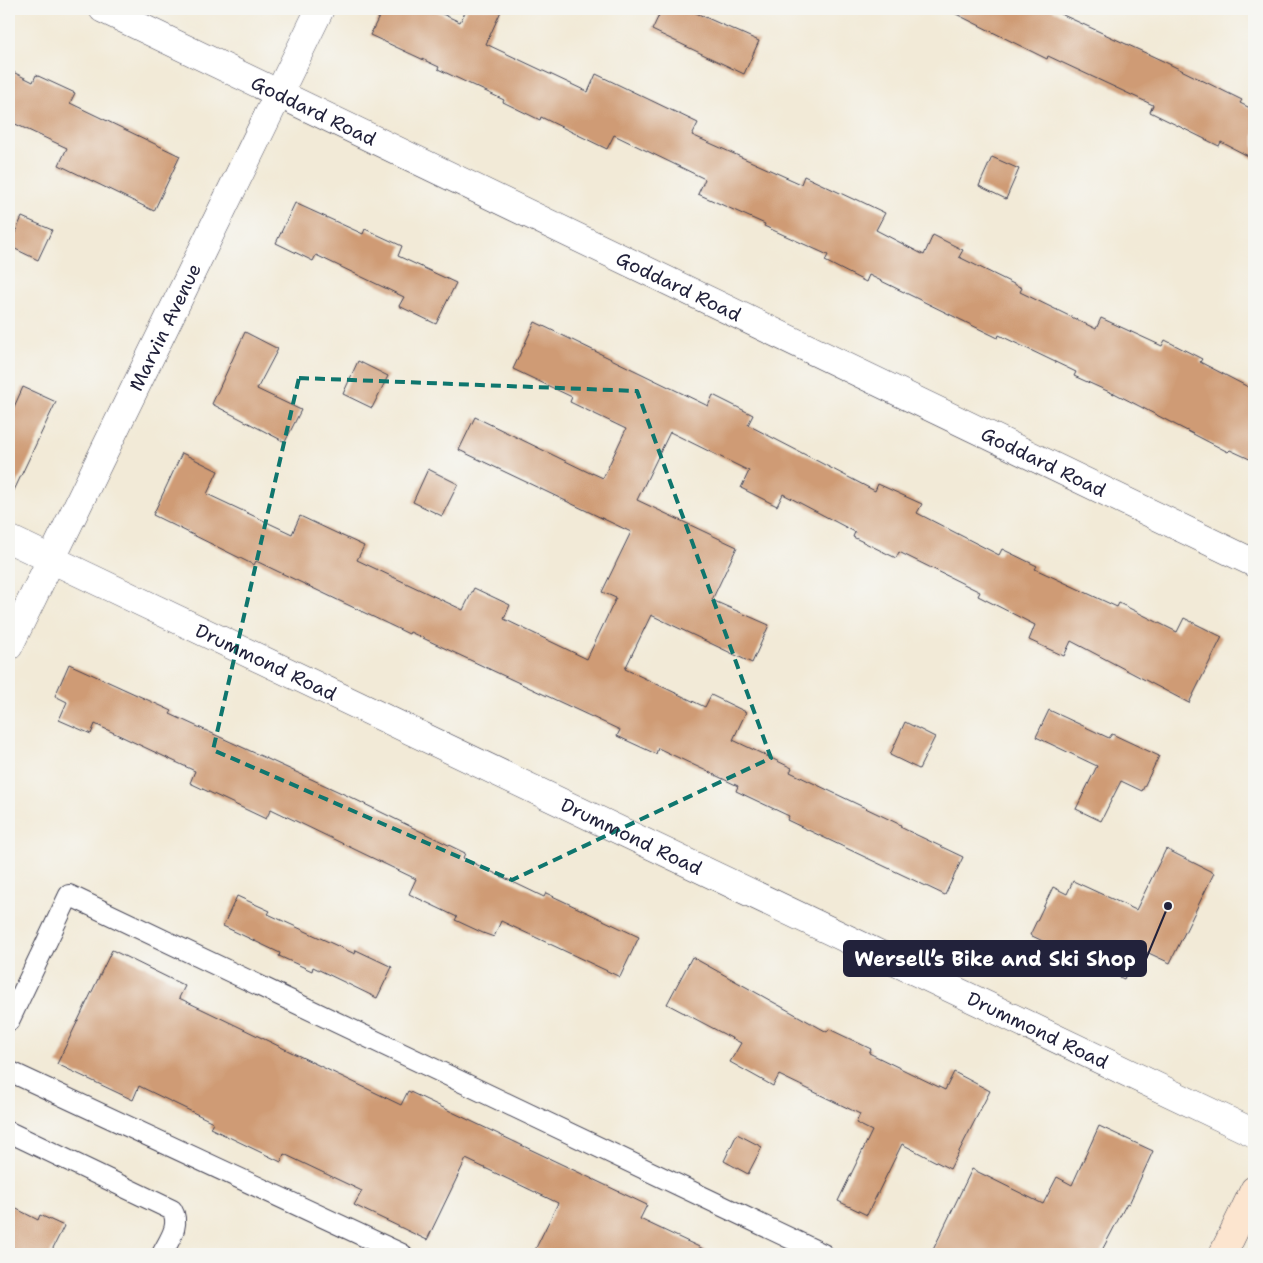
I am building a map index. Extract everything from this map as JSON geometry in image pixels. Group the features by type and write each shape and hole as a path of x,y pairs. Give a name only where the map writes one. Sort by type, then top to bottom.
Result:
{"main road":[{"path":"1222,1254 1254,1190"}],"street":[{"name":"Goddard Road","path":"103,9 1254,563"},
{"name":"Marvin Avenue","path":"9,646 320,9"},
{"name":"Drummond Road","path":"9,539 1254,1133"}],"lane":[{"path":"9,1020 69,896 823,1254"},
{"path":"9,1071 402,1254"},
{"path":"9,1132 172,1210 176,1216 175,1228 162,1254"}],"highlighted area":[{"path":"299,378 637,391 771,758 512,880 213,750"}],"building":[{"path":"383,9 431,9 460,22 467,9 502,9 486,44 588,92 596,74 698,123 692,135 801,184 804,176 885,213 876,230 924,255 933,235 963,250 959,257 1022,288 1020,292 1096,329 1101,318 1162,346 1165,340 1202,359 1200,362 1254,390 1254,461 1230,450 1228,452 1114,393 1074,376 1076,372 999,335 998,338 869,275 866,282 825,261 828,255 698,194 705,179 614,135 607,149 541,117 540,120 503,102 504,100 438,69 439,67 370,35"},
{"path":"662,9 687,9 759,41 744,74 652,30"},
{"path":"946,9 1050,9 1163,61 1242,100 1240,103 1254,110 1254,159 1221,142 1219,146 1150,112 1153,105 1048,56 1047,59"},
{"path":"9,70 33,82 36,75 75,93 70,103 180,156 154,211 59,165 67,148 11,122 9,114"},
{"path":"992,157 1019,169 1006,199 979,186"},
{"path":"295,203 363,234 365,229 402,246 398,256 456,283 436,324 399,306 404,297 316,255 313,261 276,243"},
{"path":"22,217 52,230 38,260 9,246"},
{"path":"535,322 708,406 713,395 753,415 748,425 875,491 878,484 922,504 917,513 999,555 1002,549 1037,566 1035,569 1117,607 1119,603 1177,632 1184,618 1222,637 1189,703 1071,641 1064,656 1029,640 1035,625 978,596 980,592 899,552 896,558 853,537 855,532 783,494 777,506 741,488 749,471 670,432 637,500 737,547 712,600 769,625 752,663 651,615 625,669 705,707 711,695 746,712 733,740 792,768 790,772 963,857 945,895 787,820 789,816 736,791 738,786 658,748 656,754 617,736 620,730 410,632 409,634 256,561 254,565 153,515 182,453 218,471 207,494 292,534 300,516 364,546 357,560 463,610 474,588 510,605 504,619 587,659 616,598 602,592 631,532 459,450 475,417 603,478 626,429 570,402 572,397 513,369"},
{"path":"245,332 278,349 257,389 301,410 285,442 212,404"},
{"path":"358,361 388,376 372,408 343,394"},
{"path":"23,387 56,402 9,501 9,418"},
{"path":"428,469 458,484 442,516 413,502"},
{"path":"69,664 172,711 170,714 348,796 465,853 463,858 544,897 546,893 639,937 620,977 501,921 494,937 483,933 455,920 457,917 409,894 416,879 271,809 266,819 190,783 195,771 95,724 91,734 59,720 67,702 55,696"},
{"path":"1049,710 1109,738 1112,734 1159,756 1142,791 1121,781 1101,821 1076,809 1097,766 1036,737"},
{"path":"905,722 935,737 919,769 890,755"},
{"path":"1166,849 1214,873 1170,963 1138,948 1124,979 1030,935 1053,887 1067,894 1073,881 1136,910"},
{"path":"237,896 270,911 268,914 355,954 356,950 392,967 377,998 313,967 312,971 279,956 280,953 223,926"},
{"path":"112,950 185,986 179,998 401,1105 408,1091 647,1205 640,1219 714,1254 533,1254 558,1203 466,1159 427,1240 354,1205 362,1191 284,1154 281,1162 210,1128 213,1122 139,1086 133,1100 57,1064"},
{"path":"692,957 827,1032 829,1029 871,1049 869,1053 945,1090 954,1072 990,1091 950,1169 902,1144 867,1215 838,1201 872,1131 856,1123 860,1114 779,1075 773,1086 730,1062 741,1043 667,1004"},
{"path":"1099,1126 1153,1151 1129,1204 1127,1203 1100,1254 931,1254 972,1169 1043,1204 1057,1177 1072,1185"},
{"path":"737,1134 762,1147 748,1174 724,1161"},
{"path":"9,1205 38,1220 40,1215 64,1226 50,1254 9,1254"}],"place":[{"name":"Wersell’s Bike and Ski Shop","path":"1168,906"}]}
